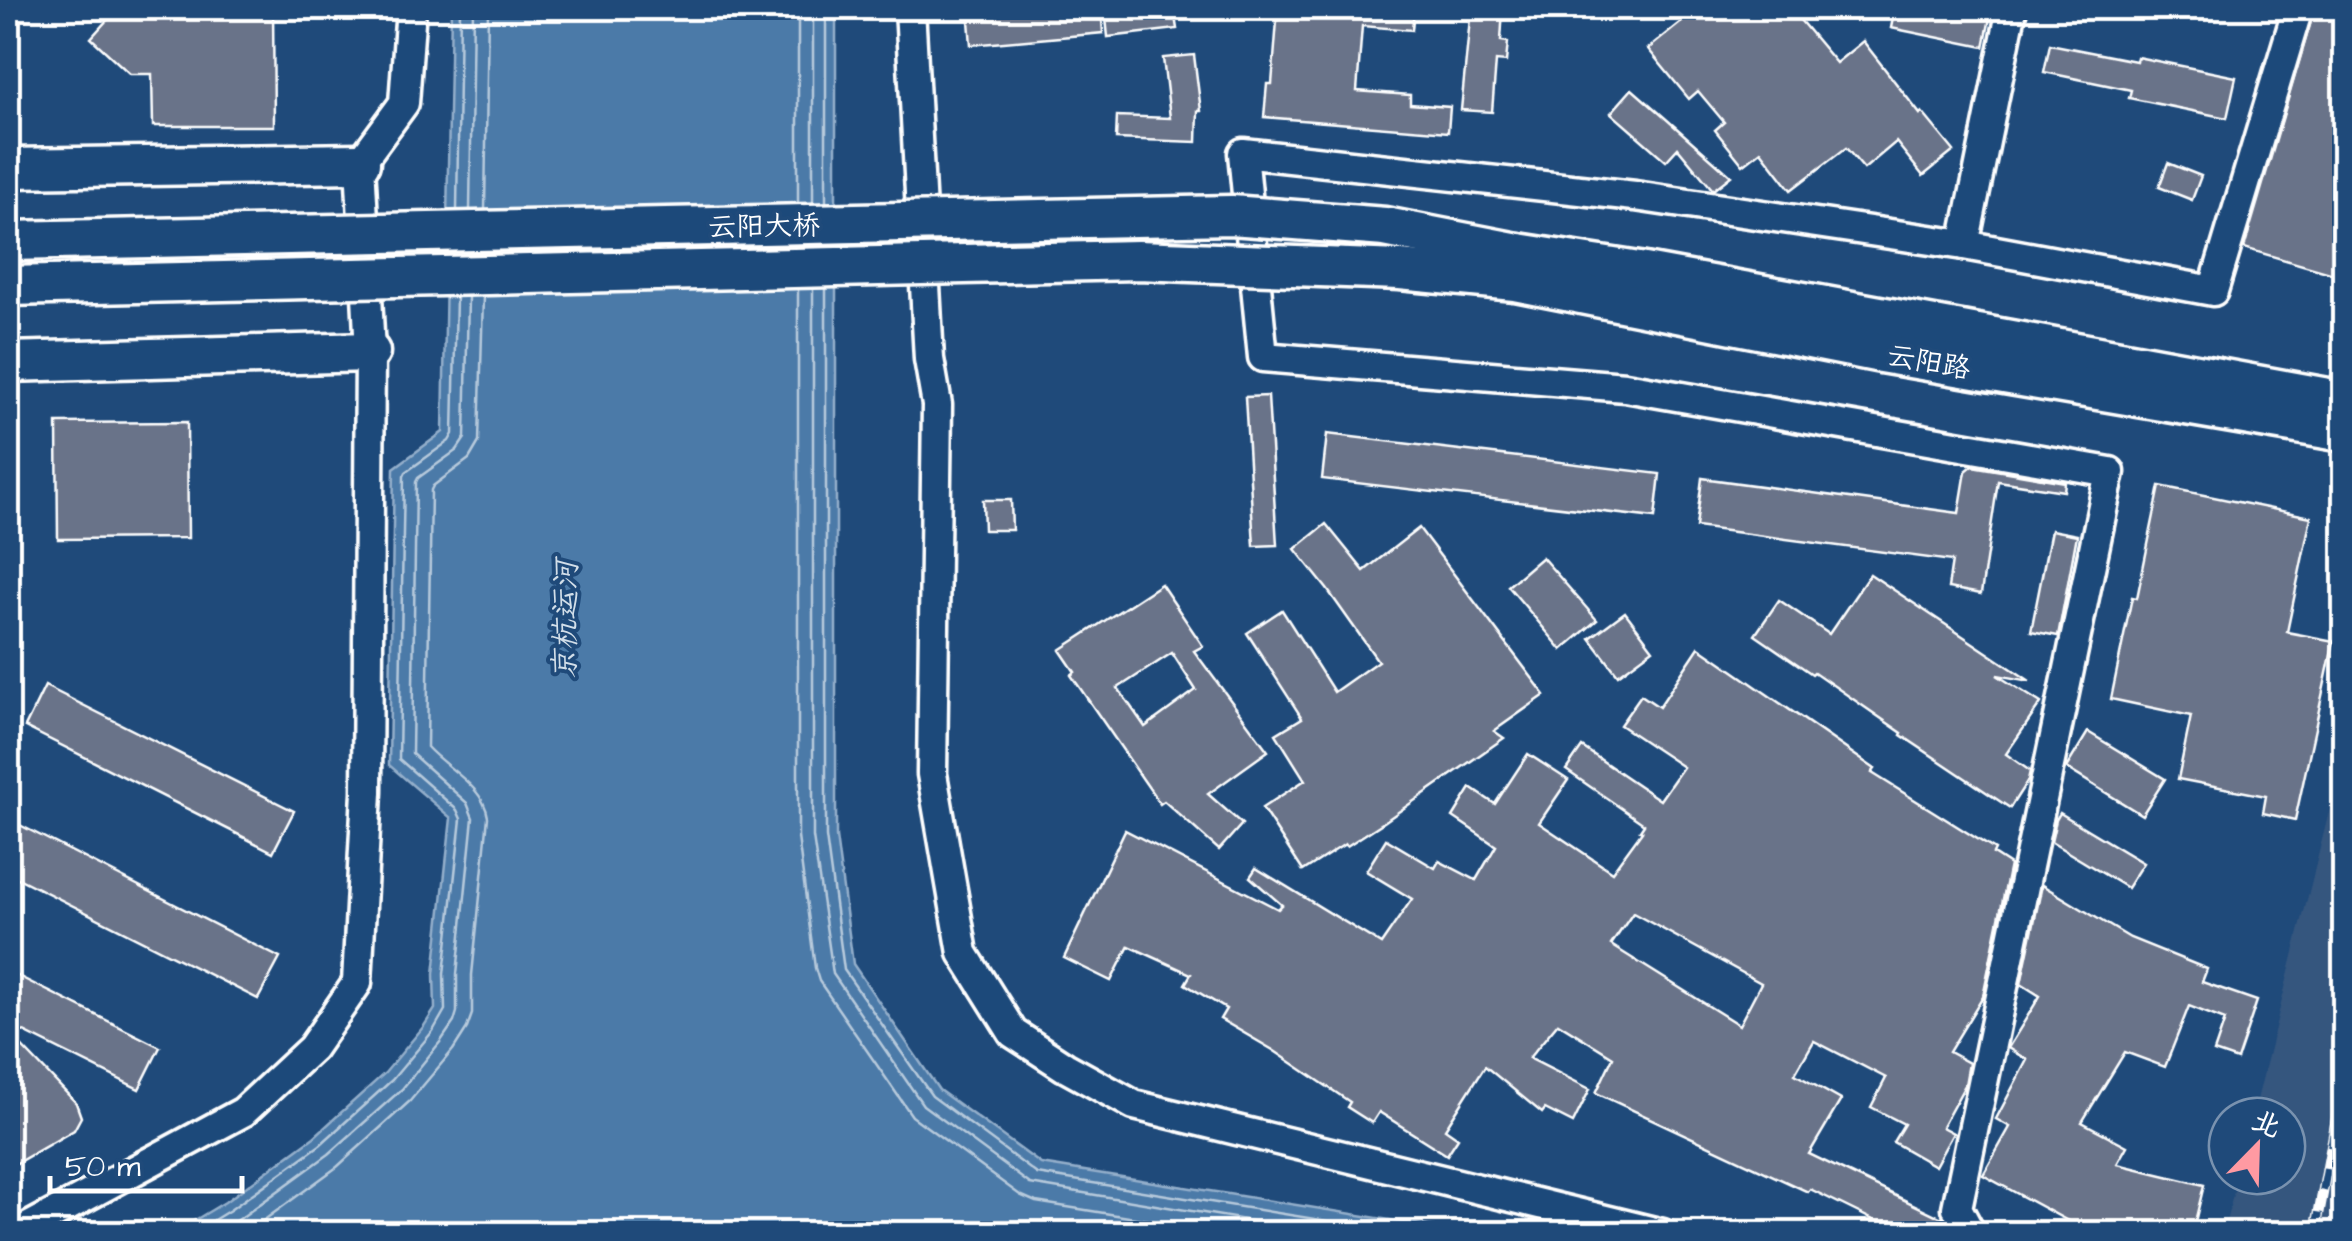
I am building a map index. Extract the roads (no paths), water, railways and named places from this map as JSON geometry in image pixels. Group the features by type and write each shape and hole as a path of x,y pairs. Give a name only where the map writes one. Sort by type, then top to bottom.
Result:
{"street":[{"path":"16,1234 243,1112 312,1048 357,983 367,792 370,352 360,162 404,103 411,8"},
{"path":"910,8 930,359 937,405 932,774 963,953 1013,1033 1064,1067 1134,1105 1663,1234"},
{"path":"1964,246 2012,8"},
{"path":"1972,1234 1956,1208 2110,472 1625,387 1263,357 1243,153 1636,196 1964,246 2213,291 2298,8"},
{"path":"8,168 360,162"},
{"name":"云阳大桥","path":"8,241 1232,215 1385,228 1516,267"},
{"name":"云阳大桥","path":"8,286 1138,260 1400,270 1516,267"},
{"name":"云阳路","path":"1516,267 1639,272 2344,401"},
{"name":"云阳路","path":"1516,267 1880,353 2344,432"},
{"path":"8,362 370,352"}],"water":[{"name":"京杭运河","path":"451,8 836,8 836,837 853,964 939,1090 1041,1164 1471,1233 172,1234 225,1202 314,1137 385,1073 435,1009 434,974 451,818 389,765 394,468 443,432"}],"railway":[{"path":"2315,1234 2344,1078"},
{"path":"2343,1234 2344,1227"}]}
